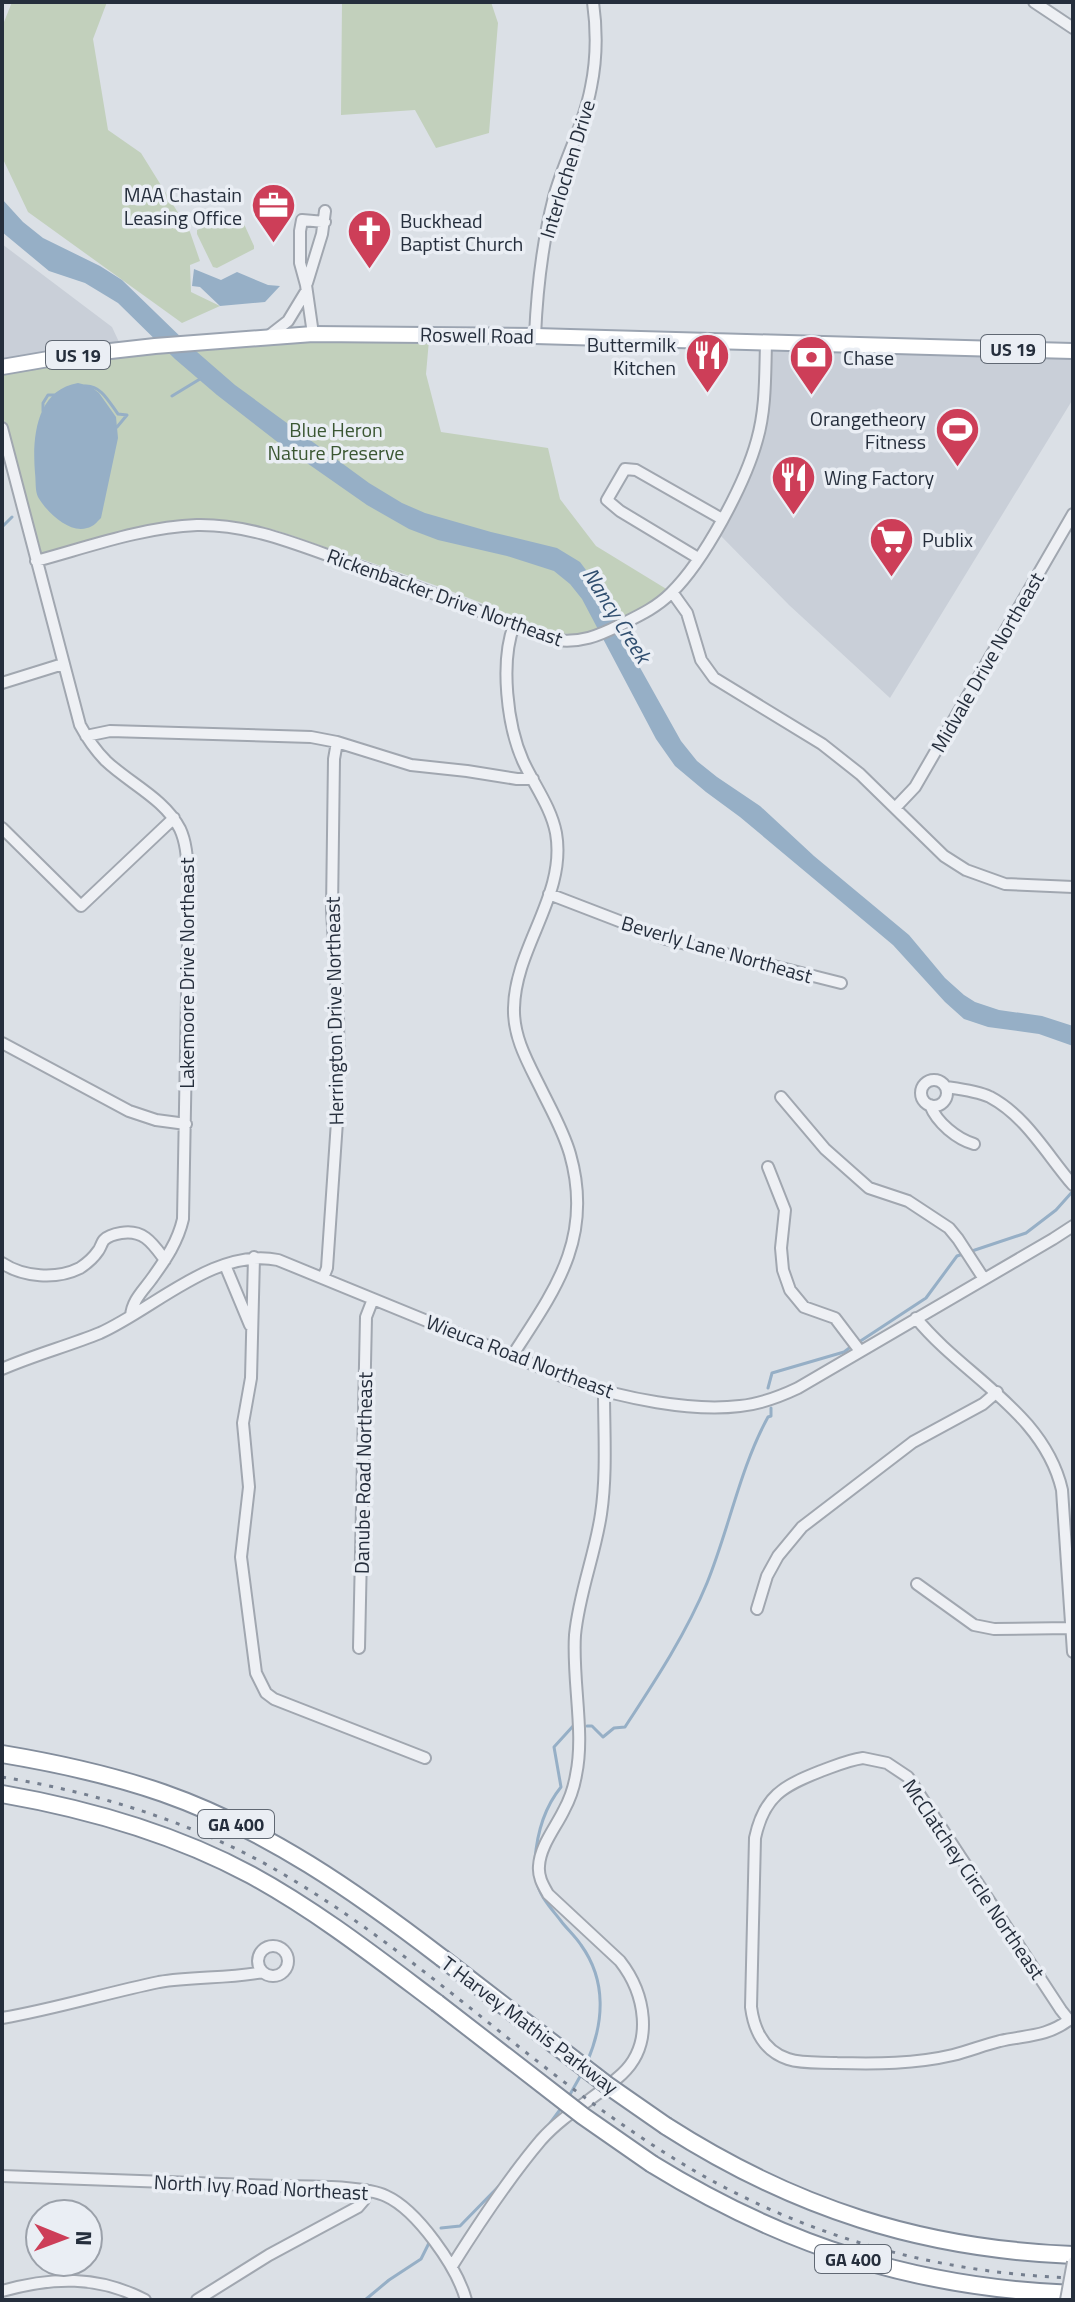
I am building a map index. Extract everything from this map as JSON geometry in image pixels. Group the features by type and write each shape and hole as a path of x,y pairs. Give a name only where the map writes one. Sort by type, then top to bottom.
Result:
{"highway":[{"name":"T Harvey Mathis Parkway","path":"2,1754 71,1767 162,1793 233,1822 269,1841 338,1882 666,2126 771,2185 839,2213 910,2234 1022,2252 1073,2255"},
{"name":"T Harvey Mathis Parkway","path":"2,1794 112,1819 161,1835 251,1875 317,1915 583,2116 652,2164 754,2221 826,2250 901,2272 980,2286 1073,2294"}],"main road":[{"name":"Roswell Road","path":"2,367 155,346 313,334 535,336 1073,351"}],"street":[{"name":"Interlochen Drive","path":"535,336 537,285 544,239 591,88 596,57 593,2"},
{"path":"1034,2 1054,10 1073,28"},
{"path":"268,337 288,321 306,288 325,216 302,220 300,231 300,263 306,288 313,334"},
{"name":"Rickenbacker Drive Northeast","path":"36,561 164,529 199,525 235,527 294,543 556,640 570,642 594,638 658,605 672,592 722,519 748,469 758,437 763,411 766,344"},
{"path":"2,428 76,713 86,736 107,762 174,818 81,906 2,828"},
{"path":"698,558 607,500 625,469 646,475 722,519"},
{"name":"Midvale Drive Northeast","path":"896,807 915,787 1073,514"},
{"path":"672,592 687,613 701,660 714,678 822,744 896,807 944,856 966,870 1005,884 1073,887"},
{"path":"512,1356 561,1278 571,1250 577,1218 577,1186 569,1152 521,1047 514,1018 515,994 524,961 557,867 557,837 550,813 517,744 509,707 509,645 514,625"},
{"path":"2,683 63,664"},
{"path":"86,736 110,731 311,737 411,765 533,779"},
{"name":"Herrington Drive Northeast","path":"323,1278 327,1268 339,1092 332,910 334,759 337,742"},
{"name":"Lakemoore Drive Northeast","path":"131,1316 135,1300 177,1240 183,1219 189,885 185,843 174,818"},
{"name":"Beverly Lane Northeast","path":"549,894 666,939 841,983"},
{"path":"2,1043 129,1111 156,1120 186,1124"},
{"path":"974,1144 963,1141 934,1116 922,1096 924,1084 936,1080 946,1087 989,1097 1013,1115 1042,1144 1073,1185"},
{"path":"930,1105 939,1105 945,1100 946,1087"},
{"path":"781,1097 825,1149 869,1188 908,1201 949,1228 980,1275"},
{"path":"768,1167 785,1210 781,1248 783,1270 790,1290 804,1307 835,1318 857,1346"},
{"name":"Wieuca Road Northeast","path":"2,1369 98,1333 189,1282 225,1265 254,1257 278,1260 604,1392 655,1402 738,1407 780,1397 826,1373 857,1346 916,1318 980,1275 1073,1226"},
{"path":"2,1263 25,1274 50,1275 69,1271 81,1267 112,1235 127,1232 140,1233 152,1242 165,1260"},
{"path":"254,1257 251,1378 243,1423 249,1487 241,1557 254,1665 260,1684 274,1699 425,1758"},
{"path":"225,1265 251,1327"},
{"name":"Danube Road Northeast","path":"359,1648 366,1317 373,1299"},
{"path":"916,1318 937,1342 997,1392 1024,1422 1055,1466 1069,1533 1073,1652"},
{"path":"452,2266 542,2140 560,2120 624,2073 635,2054 642,2032 640,1997 630,1974 548,1894 541,1882 539,1869 542,1852 570,1798 578,1768 575,1634 601,1514 604,1392"},
{"path":"757,1609 767,1576 778,1556 802,1527 913,1442 983,1404 997,1392"},
{"path":"917,1584 974,1625 994,1629 1071,1628"},
{"name":"McClatchey Circle Northeast","path":"875,1759 899,1769 912,1783 1071,2021 1042,2035 911,2062 801,2062 774,2052 757,2033 751,2007 755,1838 758,1822 767,1805 792,1782 850,1760 875,1759"},
{"path":"2,2018 162,1982 263,1972"},
{"name":"North Ivy Road Northeast","path":"2,2176 366,2190 386,2196 402,2206 452,2266 466,2300"},
{"path":"197,2300 269,2255 358,2207 364,2200 366,2190"},
{"path":"1066,2300 1073,2262"},
{"path":"2,2291 54,2279 108,2285 145,2300"}],"shaded area":[{"path":"2,244 112,327 119,342 2,363"},
{"path":"770,341 1073,350 1073,399 890,698 789,605 719,534 754,466 762,439"}],"green space":[{"path":"12,2 107,2 93,39 108,130 141,153 190,232 200,261 190,265 191,292 220,306 182,323 28,212 2,157 2,27"},
{"path":"342,2 491,2 498,23 489,133 436,148 415,110 341,115"},
{"path":"236,212 254,249 217,268 213,267 197,230"},
{"name":"Blue Heron Nature Preserve","path":"317,338 429,340 426,374 441,432 548,448 560,499 596,546 668,590 648,605 608,626 570,634 536,626 402,573 248,524 212,522 162,526 40,554 2,412 2,373 67,361"}],"water":[{"path":"2,199 43,238 122,280 235,385 369,483 425,513 557,548 580,562 598,586 614,621 681,741 697,761 760,806 814,856 909,935 945,978 964,995 999,1010 1042,1016 1073,1026 1073,1046 1039,1034 988,1027 964,1019 893,945 675,766 656,739 582,599 554,571 438,540 409,529 367,505 217,395 118,303 85,283 49,271 2,232"},
{"path":"194,269 221,280 237,272 268,285 280,286 265,302 220,306 200,287 192,286"},
{"path":"78,383 90,386 99,393 116,417 118,438 101,518 91,527 80,529 66,525 52,515 38,497 34,459 36,431 45,405 64,387"}],"waterway":[{"path":"172,396 200,379"},
{"path":"85,386 96,388 118,414 127,415 117,427"},
{"path":"43,411 48,395 55,395"},
{"path":"2,527 12,517"},
{"path":"859,1342 926,1298 957,1256 1026,1233 1056,1210 1073,1191"},
{"path":"768,1388 772,1373 844,1352 852,1346"},
{"path":"587,1726 592,1726 603,1737 614,1728 625,1727 690,1621 715,1562 750,1457 771,1416 771,1408"},
{"path":"535,1860 542,1821 561,1787 554,1747 574,1725"},
{"path":"536,1879 543,1896 581,1945 595,1973 599,1988 599,2017 587,2062"},
{"path":"568,2098 582,2073"},
{"path":"545,2130 562,2107"},
{"path":"441,2228 460,2226 500,2185"},
{"path":"365,2300 421,2259 429,2243"}],"railway":[{"path":"2,1777 69,1790 134,1808 198,1832 260,1861 372,1932 582,2096 693,2170 737,2194 829,2233 876,2248 973,2269 1073,2278"}],"place":[{"name":"MAA Chastain Leasing Office","path":"273,244"},
{"name":"Buckhead Baptist Church","path":"369,271"},
{"name":"Buttermilk Kitchen","path":"707,395"},
{"name":"Chase","path":"812,396"},
{"name":"Orangetheory Fitness","path":"957,468"},
{"name":"Wing Factory","path":"793,516"},
{"name":"Publix","path":"891,578"}],"water label":[{"name":"Nancy Creek","path":"617,615"}]}
